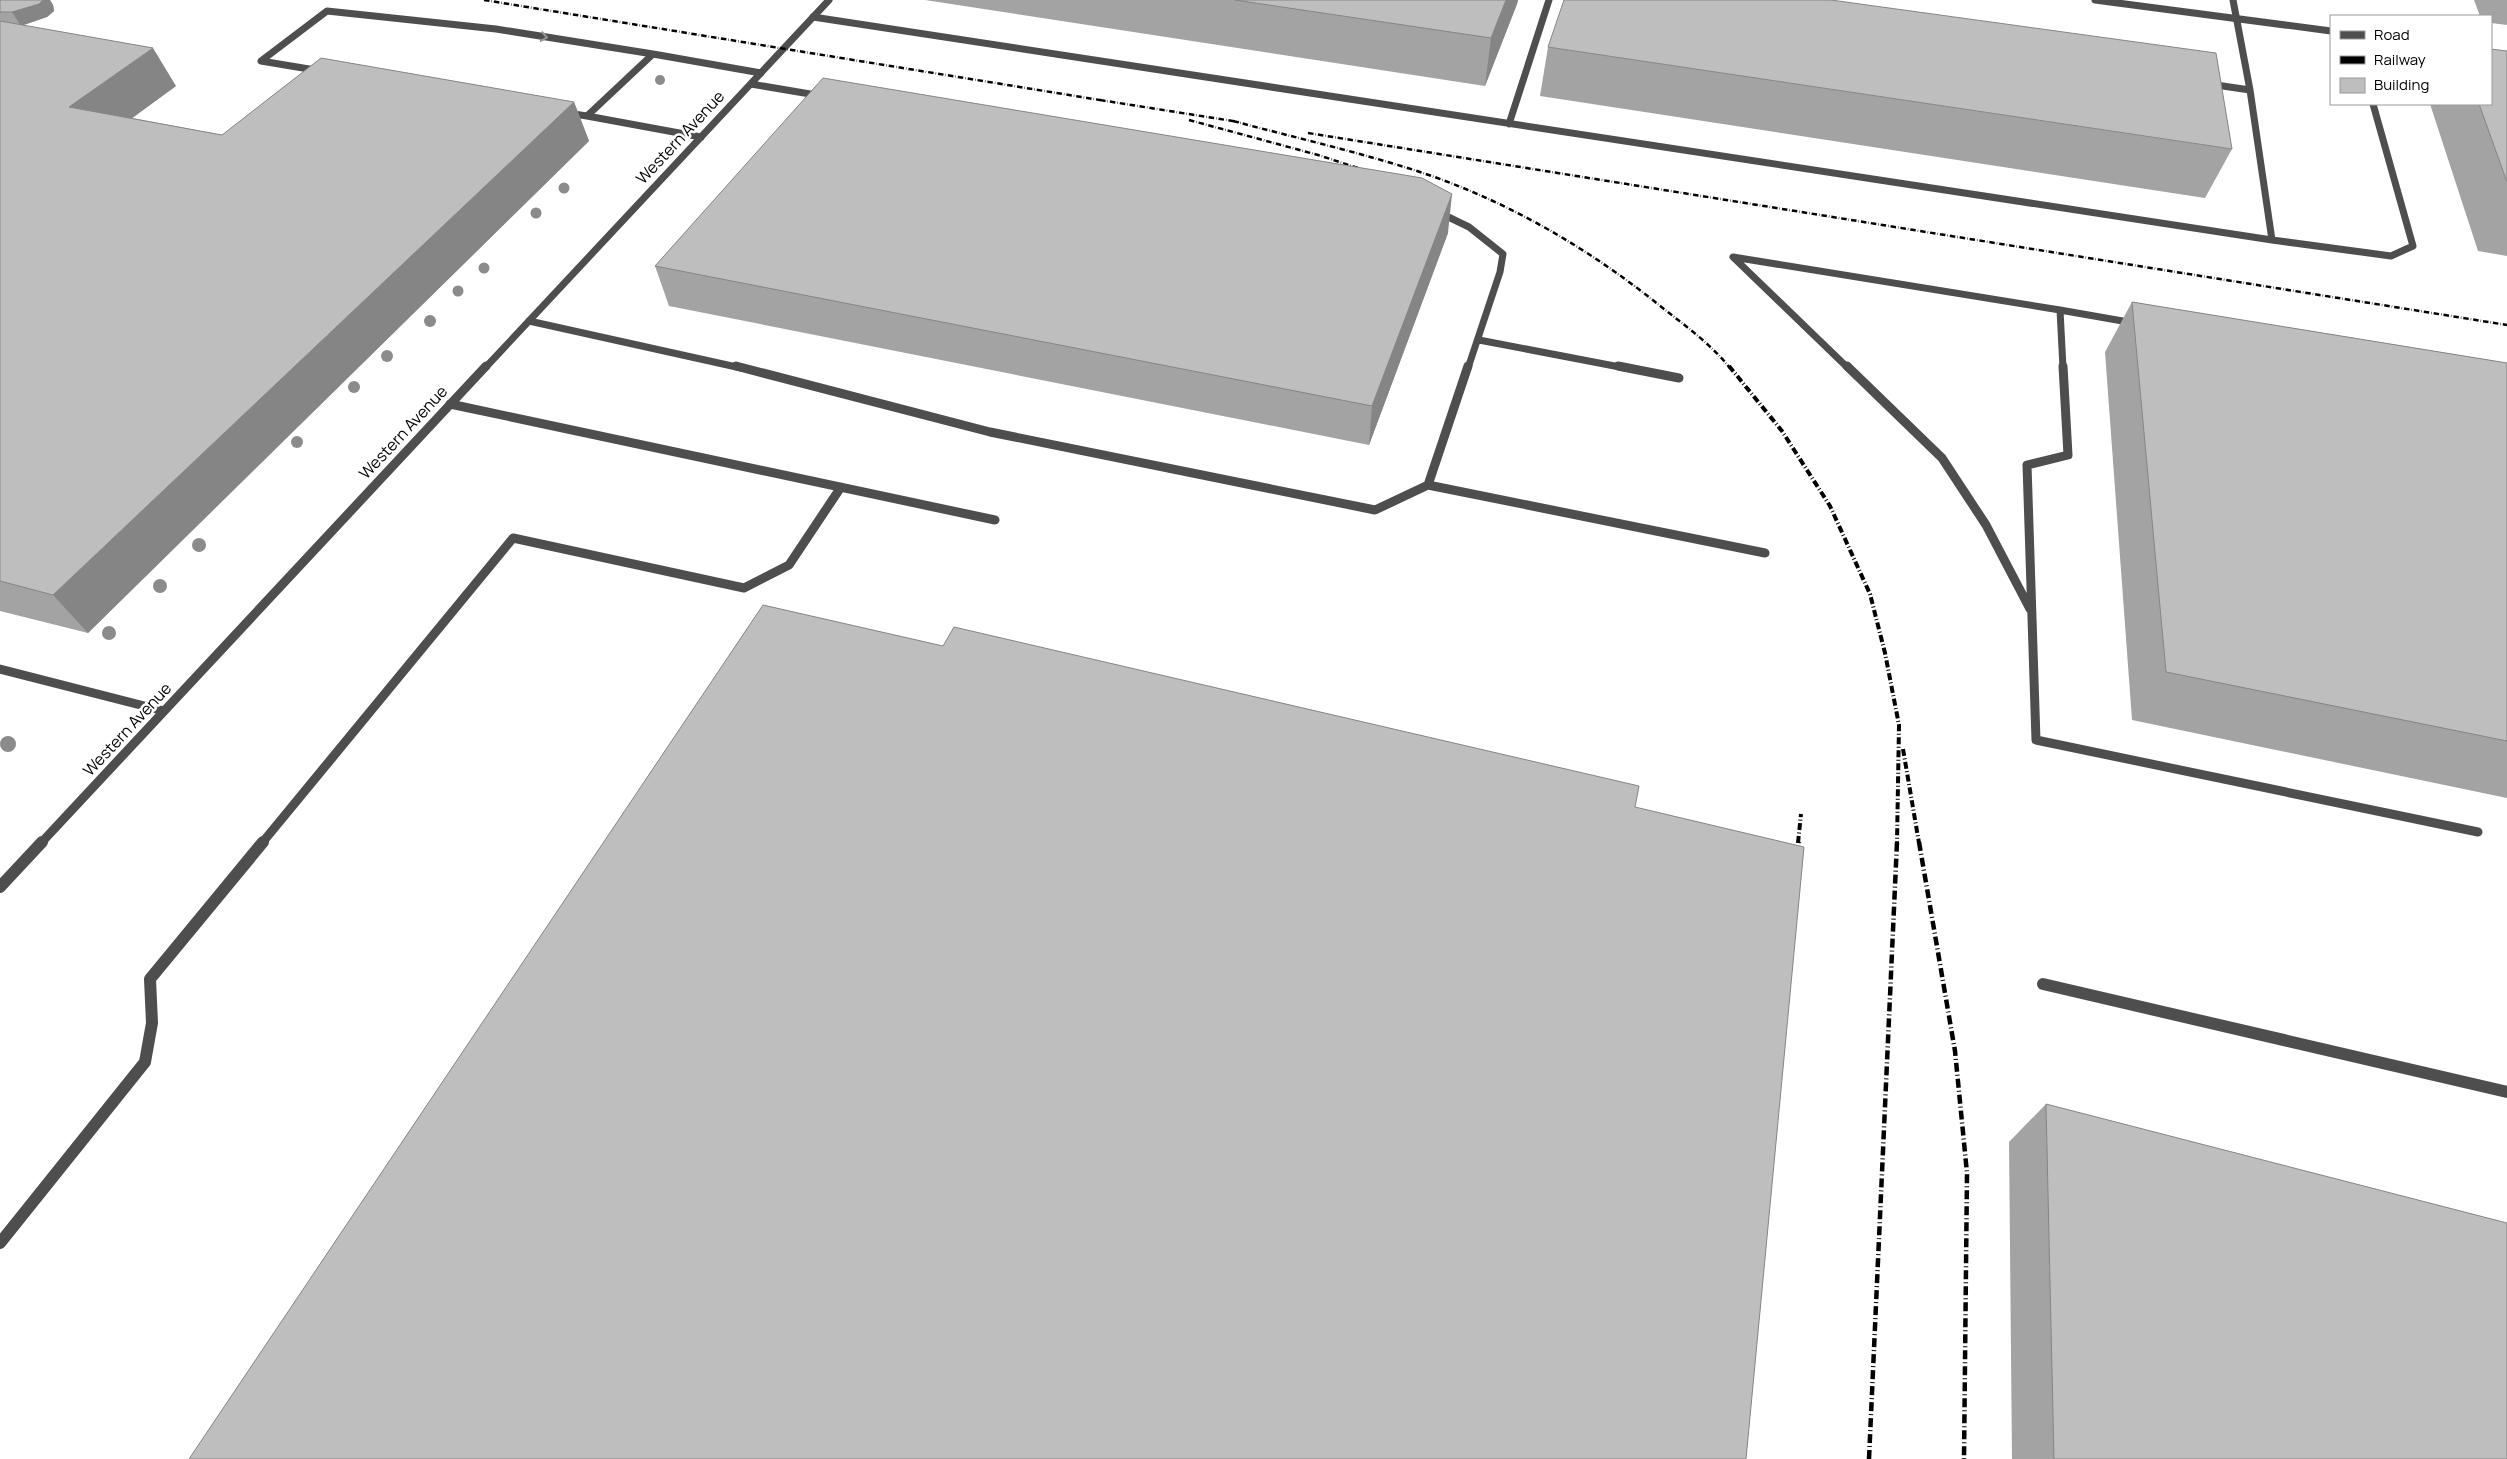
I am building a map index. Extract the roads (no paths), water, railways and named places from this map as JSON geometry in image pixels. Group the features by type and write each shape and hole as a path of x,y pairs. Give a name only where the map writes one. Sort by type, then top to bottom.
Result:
{"street":[{"name":"Western Avenue","path":"0,887 829,0"},
{"path":"1508,124 1549,0"},
{"path":"2095,0 2330,31"},
{"path":"2233,0 2250,90 2272,240"},
{"path":"329,72 262,61 327,12 496,29 761,73"},
{"path":"813,17 2272,240 2391,256 2413,246 2373,105"},
{"path":"587,116 653,54"},
{"path":"2201,83 2250,90"},
{"path":"751,84 827,97"},
{"path":"559,112 701,137"},
{"path":"1428,207 1469,228 1502,254 1500,272 1428,485"},
{"path":"2032,612 1986,525 1942,458 1733,257 2147,325"},
{"path":"2060,310 2068,454 2027,465 2036,740 2478,832"},
{"path":"529,322 770,374 990,432 1375,510 1428,485 1765,553"},
{"path":"1478,340 1679,378"},
{"path":"450,404 995,520"},
{"path":"0,1243 145,1062 152,1023 150,979 513,538 744,588 789,565 841,487"},
{"path":"0,669 164,711"},
{"path":"2043,984 2507,1092"}],"railway":[{"path":"484,0 1106,101"},
{"path":"1100,100 1234,121"},
{"path":"1189,120 1318,155 1364,170"},
{"path":"1234,121 1239,122"},
{"path":"1234,121 1401,166 1470,191 1504,206 1537,223 1600,261 1696,335 1714,350 1730,368"},
{"path":"1308,133 2507,325"},
{"path":"1729,366 1782,431 1830,506 1870,594 1885,653 1899,725 1897,843"},
{"path":"1903,749 1919,843"},
{"path":"1798,843 1801,814"},
{"path":"1797,859 1799,842"},
{"path":"1869,1459 1897,842"},
{"path":"1919,842 1955,1051 1967,1173 1964,1459"}]}
